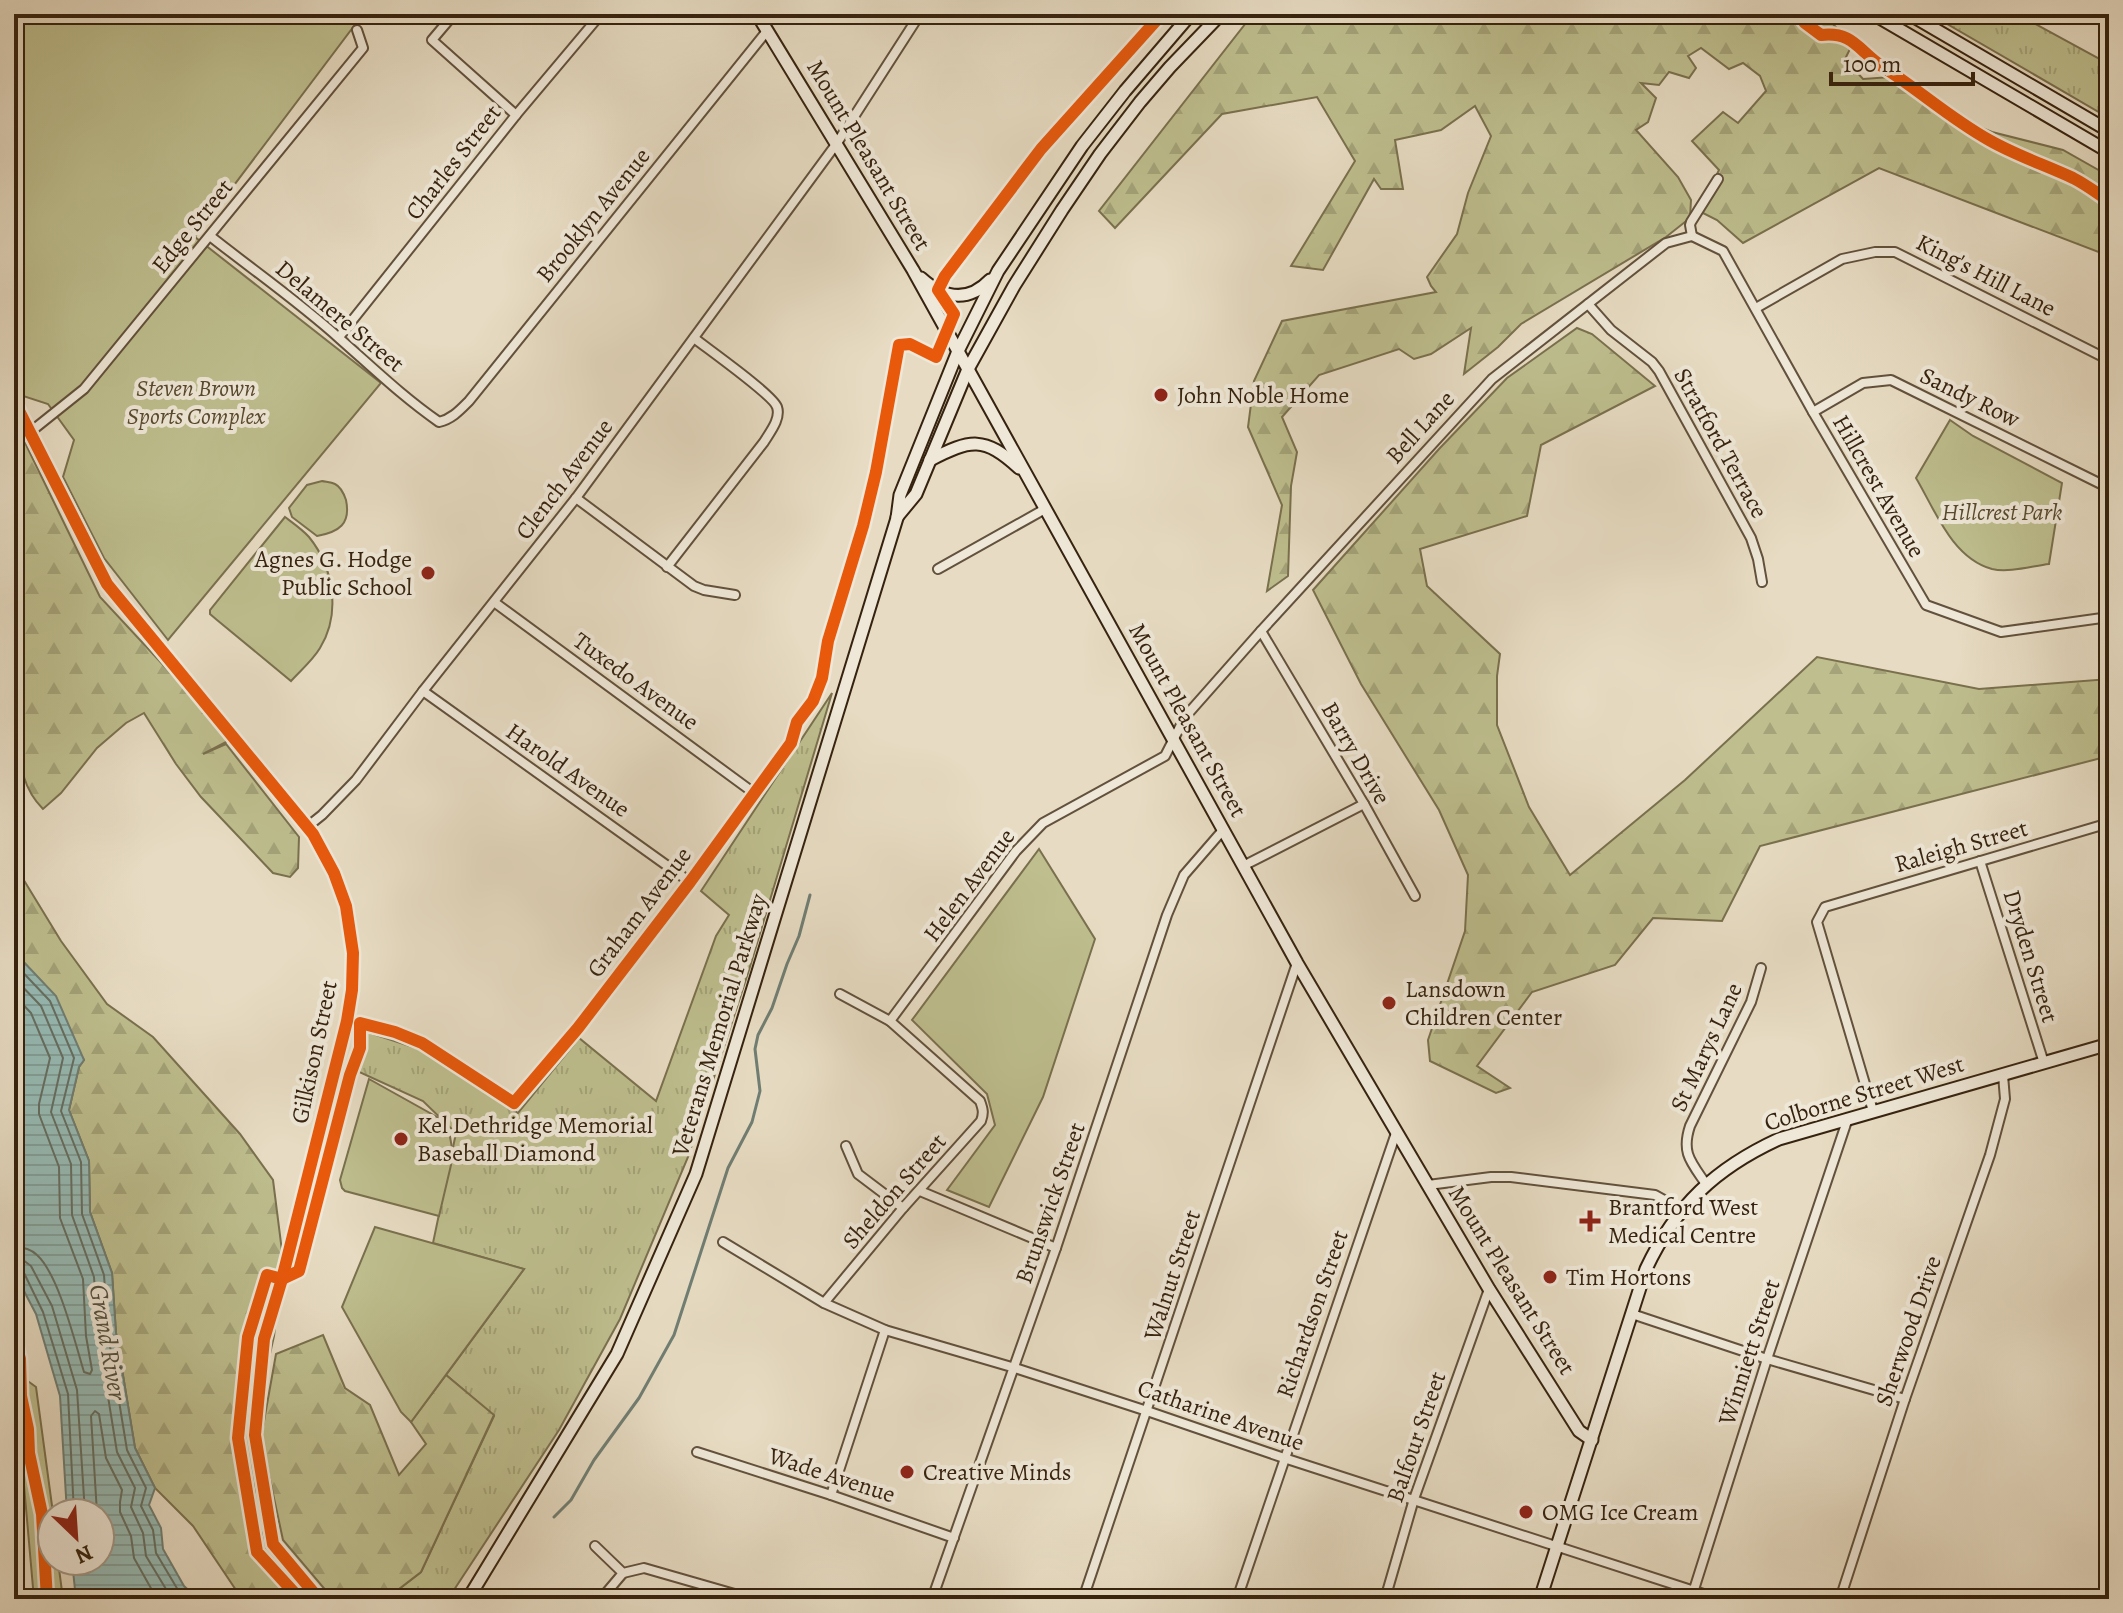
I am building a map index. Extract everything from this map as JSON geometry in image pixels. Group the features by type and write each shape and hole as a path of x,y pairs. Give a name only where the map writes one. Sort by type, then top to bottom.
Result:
{"main road":[{"name":"Veterans Memorial Parkway","path":"468,1599 617,1354 696,1174 897,518 900,495 958,351 998,271 1082,146 1191,14"},
{"name":"Veterans Memorial Parkway","path":"897,518 916,494 968,369 1014,286 1100,154 1170,67 1221,14"},
{"path":"1873,14 2109,152"},
{"path":"1909,14 2109,131"},
{"name":"Mount Pleasant Street","path":"759,15 913,270 1297,963 1396,1133 1579,1431 1592,1440"},
{"path":"913,270 930,286 953,296 984,287 998,271"},
{"path":"930,460 959,445 973,443 1003,453 1026,474"},
{"name":"Colborne Street West","path":"1540,1599 1646,1269 1666,1230 1706,1184 1754,1150 1779,1139 2109,1044"}],"street":[{"path":"454,14 432,40 516,115"},
{"name":"Charles Street","path":"339,337 601,14"},
{"name":"Clench Avenue","path":"307,827 356,780 576,498 837,143 920,14"},
{"name":"Edge Street","path":"29,433 84,389 210,236 363,48 357,30"},
{"name":"Brooklyn Avenue","path":"446,420 469,401 767,31"},
{"path":"1692,236 1691,222 1718,179"},
{"name":"Delamere Street","path":"210,236 339,337 388,384 439,422 446,420"},
{"name":"Bell Lane","path":"1174,739 1185,717 1492,379 1666,243 1692,236"},
{"name":"Hillcrest Avenue","path":"1692,236 1723,251 1926,605 2001,632 2109,617"},
{"name":"King's Hill Lane","path":"1756,308 1842,259 1875,252 1895,252 2109,360"},
{"name":"Stratford Terrace","path":"1588,304 1611,330 1659,371 1751,538 1762,582"},
{"path":"667,567 764,442 778,416 777,407 765,392 694,338"},
{"name":"Sandy Row","path":"1813,412 1863,383 1891,380 2109,488"},
{"name":"Gilkison Street","path":"14,401 107,584 307,827 334,873 346,906 354,967 347,1021 264,1339 255,1435 273,1544 319,1599"},
{"path":"576,498 694,586 735,595"},
{"path":"938,569 1045,509"},
{"name":"Tuxedo Avenue","path":"494,602 754,793"},
{"name":"Barry Drive","path":"1261,631 1415,896"},
{"name":"Harold Avenue","path":"423,691 690,882"},
{"name":"Helen Avenue","path":"890,1021 1016,851 1043,823 1165,756 1174,739"},
{"name":"Graham Avenue","path":"347,1021 384,1028 414,1039 514,1103 578,1028 791,743"},
{"path":"1243,866 1364,804"},
{"name":"Raleigh Street","path":"1873,1111 1817,922 1825,907 2109,823"},
{"name":"Brunswick Street","path":"932,1599 1015,1368 1167,915 1184,875 1223,830"},
{"name":"Dryden Street","path":"1980,861 2044,1063"},
{"name":"Walnut Street","path":"1083,1599 1297,963"},
{"name":"St Marys Lane","path":"1706,1184 1689,1158 1686,1139 1751,1002 1761,968"},
{"path":"840,994 890,1021"},
{"name":"Sheldon Street","path":"824,1303 981,1121 983,1108 980,1101 890,1021"},
{"name":"Sherwood Drive","path":"1840,1599 1905,1399 1990,1155 2005,1099 2003,1075"},
{"name":"Winniett Street","path":"1692,1595 1848,1118"},
{"name":"Richardson Street","path":"1237,1599 1396,1133"},
{"path":"846,1146 858,1174 903,1208"},
{"path":"1428,1185 1491,1177 1536,1179 1655,1195 1679,1212"},
{"path":"920,1191 1056,1248"},
{"name":"Catharine Avenue","path":"723,1242 824,1303 885,1330 1147,1411 1557,1546 1692,1595 1719,1599"},
{"name":"Balfour Street","path":"1385,1599 1414,1499 1489,1289"},
{"path":"1632,1314 1767,1359 1905,1399"},
{"path":"831,1495 885,1330"},
{"name":"Wade Avenue","path":"697,1452 954,1538"},
{"path":"595,1546 623,1573"},
{"path":"601,1599 623,1573 644,1568 752,1599"}],"green space":[{"name":"Steven Brown Sports Complex","path":"14,14 363,14 195,237 381,383 168,640 104,558 63,477 74,440 48,404 20,395 14,380"},
{"path":"1253,14 1824,14 1852,45 1845,59 1863,79 1891,77 1928,106 1992,132 2063,150 2109,176 2109,256 1879,168 1743,243 1717,220 1699,211 1719,170 1692,141 1723,112 1738,123 1766,91 1760,76 1743,63 1729,69 1701,48 1688,56 1696,68 1689,78 1669,72 1659,85 1641,83 1656,98 1648,122 1636,130 1678,177 1691,200 1690,218 1666,237 1521,324 1464,374 1471,328 1431,354 1414,359 1399,349 1319,375 1282,417 1297,452 1291,486 1288,576 1267,591 1282,505 1248,427 1254,381 1282,321 1436,292 1427,277 1457,234 1468,193 1491,136 1475,106 1441,130 1395,140 1403,189 1381,189 1374,179 1323,270 1291,266 1355,161 1317,97 1222,114 1115,228 1099,211"},
{"path":"1930,14 2017,14 2109,64 2109,118"},
{"path":"1577,328 1592,334 1655,386 1541,445 1527,516 1420,549 1427,586 1500,654 1497,725 1529,807 1570,875 1685,780 1817,657 1979,689 2109,679 2109,756 1760,846 1722,921 1653,918 1615,965 1532,992 1477,1066 1510,1088 1496,1093 1430,1061 1428,1040 1465,931 1468,875 1439,810 1361,684 1313,590 1507,378"},
{"path":"14,420 100,597 232,739 203,754 226,744 299,837 298,868 290,877 273,873 201,797 144,713 126,723 97,748 61,793 43,809 31,793 14,735"},
{"name":"Hillcrest Park","path":"1950,420 1973,436 2062,483 2049,564 2013,570 1992,569 1966,555 1946,531 1916,478"},
{"path":"322,481 333,483 341,489 347,515 342,526 317,536 292,517 289,508 307,485"},
{"path":"285,517 307,534 318,549 332,591 327,635 310,661 291,681 210,614 210,610"},
{"path":"832,693 749,970 688,1157 620,1319 559,1430 448,1599 386,1599 421,1572 494,1416 446,1375 524,1269 433,1243 456,1133 423,1101 357,1071 367,1032 422,1050 518,1113 579,1038 656,1101 716,936 729,915 701,891"},
{"path":"1039,849 1095,939 1043,1097 989,1207 947,1190 995,1125 987,1094 912,1020"},
{"path":"14,864 61,941 107,1004 153,1037 240,1134 273,1180 283,1259 274,1336 260,1398 254,1462 256,1520 293,1599 242,1599 193,1526 155,1488 135,1448 116,1333 112,1273 90,1212 89,1161 69,1110 79,1067 84,1060 14,949"},
{"name":"Kel Dethridge Memorial Baseball Diamond","path":"369,1079 437,1117 449,1131 451,1165 439,1216 342,1188 340,1180"},
{"path":"375,1227 524,1269 411,1422 401,1412 342,1307"},
{"path":"323,1335 345,1388 370,1405 399,1475 426,1444 411,1422 446,1375 494,1415 421,1572 386,1599 333,1599 283,1540 261,1438 276,1354"},
{"path":"14,1371 36,1387 51,1497 36,1497 36,1577 60,1577 63,1599 34,1599 20,1440 14,1438"}],"water":[{"name":"Grand River","path":"14,949 56,996 84,1060 79,1067 69,1110 89,1161 90,1212 112,1273 116,1333 135,1448 155,1488 149,1505 161,1528 163,1549 184,1586 198,1599 76,1599 74,1577 116,1577 116,1497 66,1497 60,1396 36,1314 14,1272"}],"waterway":[{"path":"554,1517 571,1500 594,1460 639,1398 674,1335 728,1168 752,1122 760,1091 755,1049 758,1035 772,1008 799,936 810,895"}],"cycle path":[{"path":"300,1599 257,1552 238,1438 248,1337 267,1275 282,1279 299,1271 350,1075 360,1048 360,1023 422,1043 514,1103 578,1028 791,743 797,722 813,701 863,526 899,345 910,344 936,357 954,314 938,290 945,276 1041,149 1162,14"},
{"path":"1798,14 1821,35 1849,39 1975,132 2073,178 2109,201"},
{"path":"14,401 107,584 313,834 334,873 346,906 353,953 347,1021 264,1339 255,1435 273,1544 319,1599"},
{"path":"14,1338 20,1359 21,1396 29,1453 42,1514 47,1599"}],"place":[{"name":"John Noble Home","path":"1161,395"},
{"name":"Agnes G. Hodge Public School","path":"428,573"},
{"name":"Lansdown Children Center","path":"1389,1003"},
{"name":"Kel Dethridge Memorial Baseball Diamond","path":"401,1139"},
{"name":"Brantford West Medical Centre","path":"1590,1221"},
{"name":"Tim Hortons","path":"1550,1277"},
{"name":"Creative Minds","path":"907,1472"},
{"name":"OMG Ice Cream","path":"1526,1512"}]}
